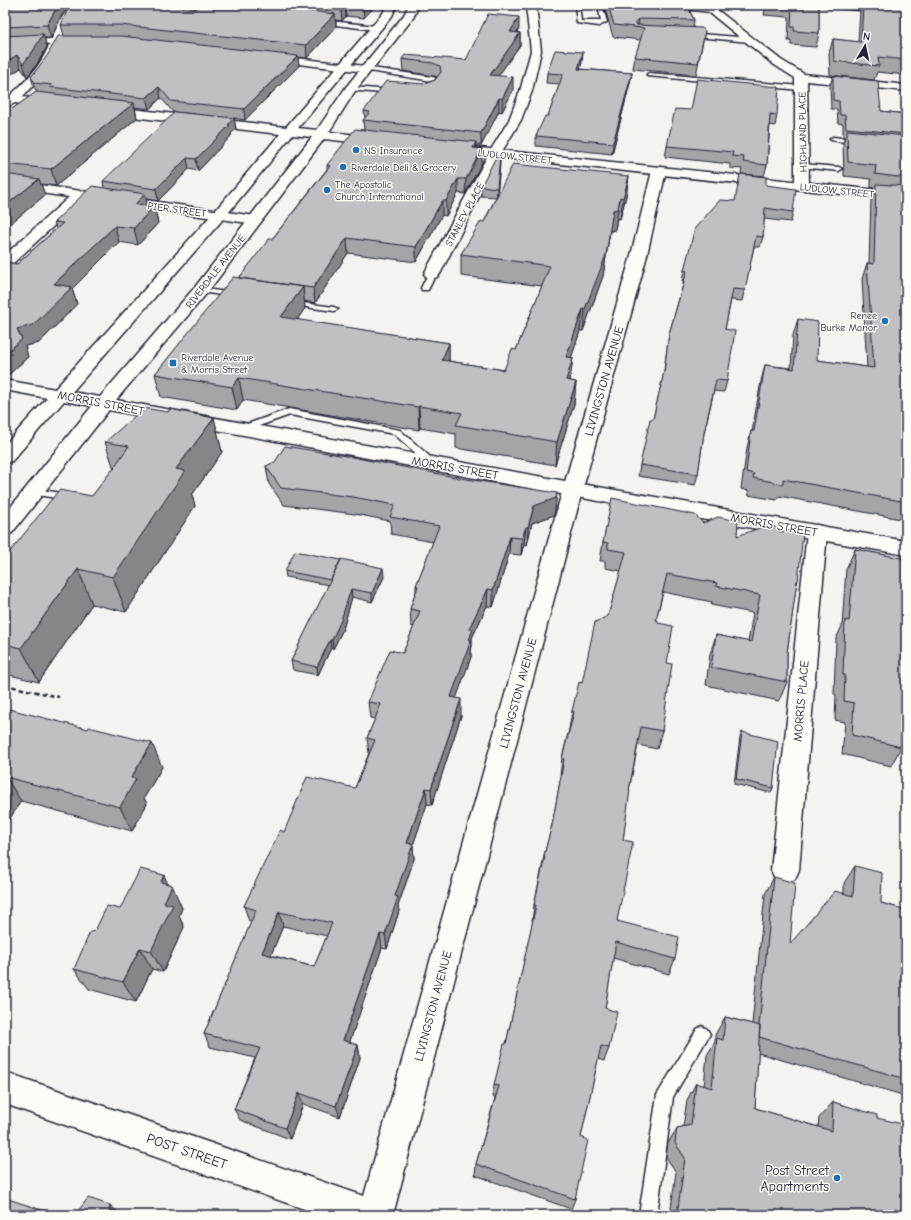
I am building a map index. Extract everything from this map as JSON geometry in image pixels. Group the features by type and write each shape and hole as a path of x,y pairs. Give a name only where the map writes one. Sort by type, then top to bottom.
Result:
{"street":[{"path":"5,457 219,215 388,14 392,5"},
{"name":"RIVERDALE AVENUE","path":"5,528 105,404 201,290 321,134 350,88 364,69 409,16 414,5"},
{"name":"STANLEY PLACE","path":"432,274 495,154 515,120 536,51 536,38 531,5"},
{"path":"7,100 34,80 48,59 69,14 79,6"},
{"path":"708,7 801,82 906,88"},
{"path":"5,44 89,41"},
{"path":"256,56 364,69"},
{"name":"HIGHLAND PLACE","path":"801,82 802,186"},
{"path":"7,100 67,105"},
{"path":"90,108 387,142"},
{"name":"LUDLOW STREET","path":"441,148 906,196"},
{"name":"LIVINGSTON AVENUE","path":"376,1215 573,489 638,259 659,171"},
{"name":"PIER STREET","path":"5,184 255,220"},
{"path":"5,263 80,195"},
{"name":"MORRIS STREET","path":"5,385 573,489 906,548"},
{"name":"MORRIS PLACE","path":"785,870 817,532"},
{"name":"POST STREET","path":"5,1088 369,1215"}],"lane":[{"path":"577,5 579,22 599,24 604,22 600,5"},
{"path":"654,5 708,7"},
{"path":"311,20 376,28"},
{"path":"681,35 750,40"},
{"path":"364,69 433,79 437,81 437,84 433,90 424,93"},
{"path":"649,75 801,82"},
{"path":"350,88 402,92"},
{"path":"833,139 862,142"},
{"path":"802,166 838,169"},
{"path":"425,288 432,274"},
{"path":"201,290 239,296"},
{"path":"286,302 334,309"},
{"path":"34,492 76,498"},
{"path":"648,1215 665,1095 702,1034"}],"path":[{"path":"5,685 59,697"}],"building":[{"path":"5,5 58,5 47,25 5,27"},
{"path":"72,5 152,5 196,9 201,5 284,5 285,8 335,14 306,45 120,25 61,25 67,11"},
{"path":"312,5 344,5 341,8"},
{"path":"608,5 687,5 694,20 639,19 635,22 637,25 702,28 705,31 698,63 635,57 644,28 614,25"},
{"path":"792,5 819,5 819,33 794,31 794,27 791,27"},
{"path":"863,5 906,5 906,60 878,57 879,66 834,61 833,39 861,42"},
{"path":"488,14 519,17 510,32 520,33 490,75 513,77 502,99 499,98 481,133 363,120 370,112 364,111 386,81 424,84 435,80 441,72 440,66 433,63 402,59 405,55 466,60"},
{"path":"43,34 23,64 17,55 5,63 5,36"},
{"path":"58,36 121,36 298,56 244,109 171,101 159,87 146,98 50,87 52,85 35,83 31,77 47,56"},
{"path":"555,50 583,52 578,69 632,73 613,143 536,136 545,116 548,116 563,74 547,73"},
{"path":"833,76 878,81 881,111 906,114 906,134 846,128 845,115 840,115 839,101 833,100"},
{"path":"697,79 779,87 777,115 770,114 767,165 743,162 744,157 732,156 733,152 667,146 675,109 691,110"},
{"path":"36,92 134,103 51,169 5,164 5,114"},
{"path":"175,112 234,118 228,125 230,125 196,159 187,158 156,189 103,181"},
{"path":"355,129 476,142 473,148 482,149 466,179 458,179 446,201 442,201 416,247 347,238 313,288 239,278 269,239 272,239 330,166 327,165"},
{"path":"847,130 906,136 906,178 875,174 876,165 848,162"},
{"path":"497,155 500,156 497,188 481,186"},
{"path":"513,164 629,176 623,198 620,197 618,209 613,210 606,255 585,309 583,309 566,357 573,358 566,380 576,382 557,442 456,425 462,413 239,378 232,387 155,374 233,277 303,287 281,317 449,343 442,360 504,370 512,349 516,350 550,266 461,254 481,221 484,222"},
{"path":"5,174 39,179 5,206"},
{"path":"740,174 766,177 766,185 796,189 793,212 765,208 763,237 756,236 745,290 733,289 725,329 735,331 727,381 716,380 704,433 698,474 640,465 650,419 653,419 664,372 669,334 687,271 684,270 695,228 720,200 735,201"},
{"path":"876,184 906,186 906,502 783,479 783,484 753,478 754,474 746,472 751,431 754,431 765,365 794,369 798,319 818,322 817,360 874,368 867,263 874,264"},
{"path":"92,186 145,194 135,204 154,206 134,228 115,226 54,284 72,287 33,325 17,329 22,339 5,354 5,262 17,264 63,223 54,222"},
{"path":"144,408 168,412 170,409 214,418 176,469 185,471 113,577 78,569 21,648 5,644 5,558 59,490 92,496 115,468 114,467 129,446 105,442"},
{"path":"285,446 352,457 460,478 557,493 556,498 534,506 528,527 526,527 522,538 510,537 493,590 488,589 469,629 473,629 469,640 471,640 451,697 461,699 431,789 426,788 407,843 413,844 395,896 398,897 385,935 380,934 343,1040 358,1045 336,1106 299,1093 285,1128 234,1109 260,1048 204,1034 256,910 244,906 280,830 284,832 307,777 355,788 375,740 367,738 381,704 368,702 390,650 403,653 420,611 410,609 418,586 416,586 439,526 390,517 395,505 353,497 281,488 266,466 275,462","holes":["279,912 332,923 314,967 262,953"]},
{"path":"612,498 695,515 703,523 718,517 738,521 737,536 768,525 775,527 780,532 790,530 803,533 798,581 787,653 787,682 711,667 716,635 751,642 760,595 716,586 717,583 667,574 656,620 658,620 658,623 673,626 667,663 672,664 662,731 641,727 629,790 623,840 633,842 617,921 679,937 675,959 616,942 605,1008 617,1012 609,1048 601,1046 581,1137 588,1140 575,1199 476,1164 499,1086 494,1085 504,1044 506,1044 536,905 534,905 544,855 552,825 564,759 562,758 574,712 572,711 579,682 582,683 595,622 608,616 626,552 608,549 608,543 603,542"},
{"path":"855,549 906,559 906,689 903,688 901,747 852,735 854,703 844,701 845,675 843,675 845,620 849,621"},
{"path":"295,551 341,560 331,580 285,571"},
{"path":"341,559 383,568 372,593 351,589 341,620 317,667 291,661"},
{"path":"5,708 88,729 89,727 152,743 131,778 136,779 120,807 6,777 5,779"},
{"path":"742,732 778,741 773,788 736,779"},
{"path":"855,866 882,873 881,903 906,910 906,1079 759,1037 774,877 795,883 790,944 835,891 853,896"},
{"path":"140,869 164,875 161,882 172,885 164,903 173,905 151,951 140,948 123,982 74,969 90,932 95,931 107,906 120,909"},
{"path":"725,1017 760,1026 755,1108 832,1131 833,1102 877,1115 877,1118 906,1125 906,1215 677,1215 685,1158 675,1143 677,1128 691,1125 696,1083 712,1088 717,1038 723,1040"},
{"path":"5,1198 42,1210 65,1214 66,1212 74,1215 5,1215"},
{"path":"88,1198 110,1205 109,1215 75,1215"}],"place":[{"name":"NS Insurance","path":"356,150"},
{"name":"Riverdale Deli & Grocery","path":"343,167"},
{"name":"The Apostolic Church International","path":"327,190"},
{"name":"Renee Burke Manor","path":"885,321"},
{"name":"Riverdale Avenue & Morris Street","path":"173,363"},
{"name":"Post Street Apartments","path":"837,1178"}]}
